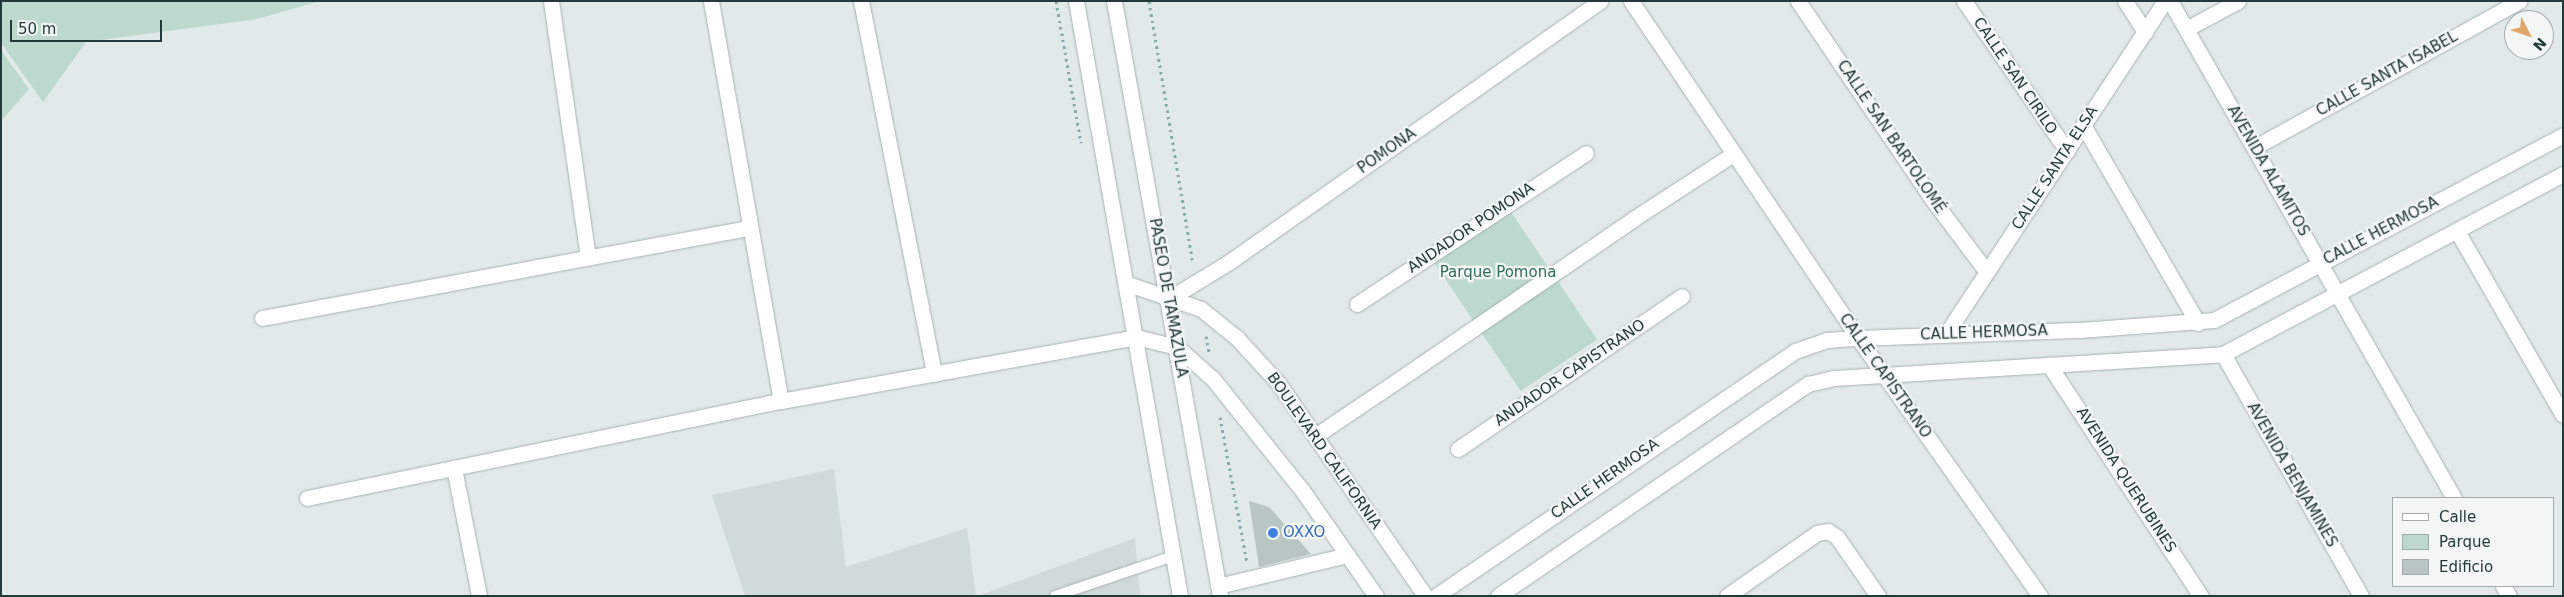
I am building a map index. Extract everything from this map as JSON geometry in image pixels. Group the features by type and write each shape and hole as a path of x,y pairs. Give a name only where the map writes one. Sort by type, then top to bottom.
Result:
{"street":[{"path":"551,1 588,257"},
{"path":"711,1 748,228 781,401"},
{"path":"861,1 934,374"},
{"path":"1076,1 1128,284 1180,596"},
{"name":"PASEO DE TAMAZULA","path":"1114,1 1170,298 1219,591"},
{"name":"POMONA","path":"1170,298 1229,262 1601,1"},
{"name":"CALLE CAPISTRANO","path":"1631,1 1732,154 1858,338 2040,596"},
{"name":"CALLE SAN BARTOLOMÉ","path":"1798,1 1932,199 1986,271"},
{"name":"CALLE SAN CIRILO","path":"1964,1 2067,151"},
{"path":"2125,1 2145,32"},
{"name":"CALLE SANTA ELSA","path":"1946,334 2165,1"},
{"name":"AVENIDA ALAMITOS","path":"2170,1 2256,147 2453,497"},
{"path":"2186,29 2238,1"},
{"name":"CALLE SANTA ISABEL","path":"2256,147 2519,1"},
{"path":"2083,125 2198,323"},
{"name":"CALLE HERMOSA","path":"1436,596 1770,366 1795,351 1827,340 2198,323 2230,313 2563,135"},
{"name":"ANDADOR POMONA","path":"1357,304 1586,152"},
{"path":"1316,436 1632,219 1732,154"},
{"path":"1498,596 1784,397 1808,384 1834,378 2222,354 2563,174"},
{"path":"262,318 748,228"},
{"path":"2456,231 2563,415"},
{"name":"BOULEVARD CALIFORNIA","path":"1128,284 1202,309 1238,338 1279,384 1425,596"},
{"name":"ANDADOR CAPISTRANO","path":"1458,449 1682,296"},
{"path":"307,498 781,401 1136,337 1177,347 1214,379 1302,490 1376,596"},
{"name":"AVENIDA BENJAMINES","path":"2222,354 2361,596"},
{"name":"AVENIDA QUERUBINES","path":"2050,366 2201,596"},
{"path":"454,468 479,596"},
{"path":"1727,596 1817,533 1828,531 1837,537 1878,596"},
{"path":"1219,591 1347,555"}],"lane":[{"path":"1055,596 1173,556"}],"shaded area":[{"path":"834,469 846,567 967,528 976,596 745,596 712,495"},
{"path":"1135,538 1140,595 978,596"}],"green space":[{"path":"1,1 320,1 257,19 86,42 43,102 1,43"},
{"path":"1,50 29,89 1,121"},
{"name":"Parque Pomona","path":"1507,206 1597,339 1521,391 1431,257"}],"building":[{"name":"OXXO","path":"1249,501 1269,507 1311,554 1259,567"}],"place":[{"name":"OXXO","path":"1273,533"}]}
